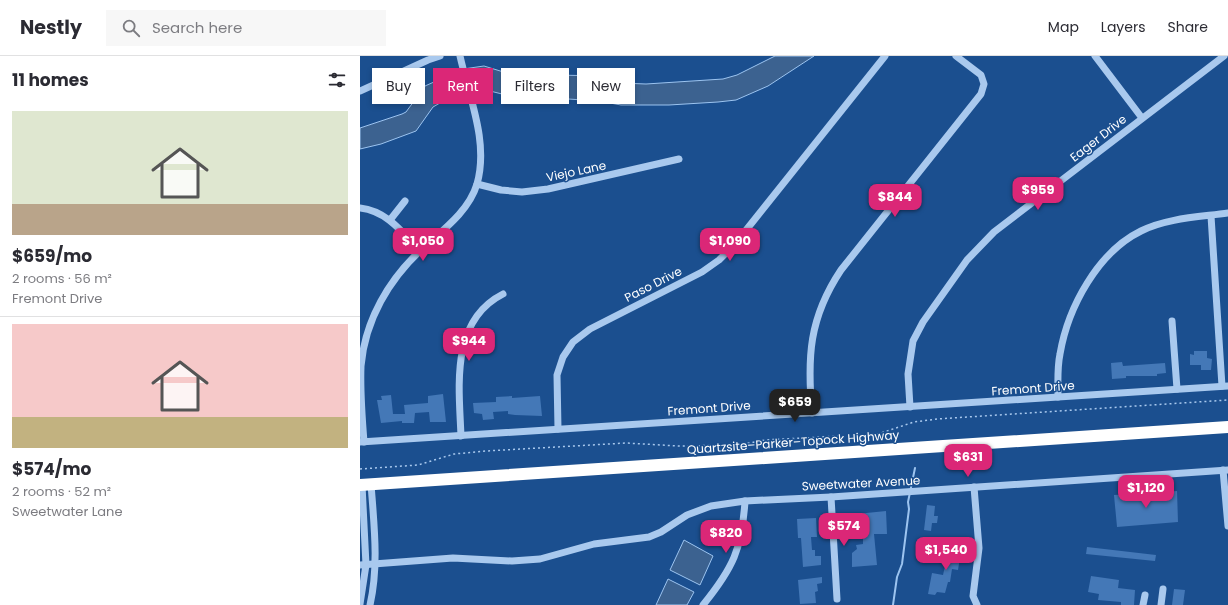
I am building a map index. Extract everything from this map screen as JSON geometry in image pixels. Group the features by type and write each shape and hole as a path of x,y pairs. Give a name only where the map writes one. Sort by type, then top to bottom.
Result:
{"highway":[{"name":"Quartzsite–Parker–Topock Highway","path":"364,485 1228,427"}],"street":[{"path":"360,91 440,56"},
{"path":"362,442 361,366 369,328 382,298 405,267 452,222 467,204 477,184 481,151 479,134 460,56"},
{"name":"Paso Drive","path":"558,429 557,375 563,357 573,342 590,329 702,272 719,260 735,244 885,56"},
{"path":"812,413 809,378 813,331 818,312 831,285 841,270 981,94 984,84 980,75 956,56"},
{"path":"1095,56 1142,118"},
{"name":"Eager Drive","path":"910,407 908,374 913,341 923,322 967,260 994,232 1224,56"},
{"name":"Viejo Lane","path":"477,184 501,190 522,192 548,189 679,159"},
{"path":"390,220 405,201"},
{"path":"360,208 370,209 390,220 420,251"},
{"path":"1058,397 1060,354 1064,336 1079,298 1103,260 1121,243 1142,230 1162,223 1228,213"},
{"path":"1212,216 1225,386"},
{"path":"461,436 460,362 464,342 481,310 491,300 503,294"},
{"path":"1172,321 1177,389"},
{"name":"Fremont Drive","path":"362,442 1225,386"},
{"path":"1226,470 1228,526"},
{"name":"Sweetwater Avenue","path":"363,565 453,558 512,562 540,560 594,544 649,537 687,515 711,506 745,501 831,497 1226,470"},
{"path":"364,485 375,564 370,605"},
{"path":"360,604 363,565 364,485"},
{"path":"974,487 979,548 973,596 977,605"},
{"path":"831,497 838,599"},
{"path":"702,605 718,586 735,558 742,530 745,501"},
{"path":"1160,605 1163,589"},
{"path":"1143,605 1145,595"}],"path":[{"path":"360,470 418,465 454,454 486,451 626,443 678,446 739,445 765,440 878,434 914,422 937,419 1228,400"}],"water":[{"path":"775,56 814,56 768,86 736,100 669,105 616,104 635,104 635,84 723,79 737,75"},
{"path":"484,66 490,68 470,68"},
{"path":"493,69 501,71 501,94 493,92"},
{"path":"569,75 577,75 577,100 569,99"},
{"path":"433,82 433,104 438,104 433,107 416,131 381,144 360,149 360,128 402,114 406,112 412,104 425,104 425,86"},
{"path":"684,540 713,556 700,585 670,570"},
{"path":"668,579 694,592 687,605 656,605"}],"building":[{"path":"1194,351 1207,351 1207,358 1212,359 1211,370 1201,370 1201,365 1190,365 1190,354 1194,355"},
{"path":"1122,362 1123,366 1165,363 1166,373 1157,374 1157,376 1126,376 1126,378 1112,379 1111,363"},
{"path":"443,394 446,422 430,422 429,412 415,413 414,423 402,423 402,421 381,423 377,400 382,400 381,396 391,395 393,414 405,414 404,405 428,403 428,396"},
{"path":"512,396 512,398 540,396 542,416 508,414 508,411 493,412 494,419 483,420 482,414 474,413 473,403 496,402 496,397"},
{"path":"1177,491 1178,522 1117,527 1114,495"},
{"path":"927,505 935,506 934,516 938,516 937,523 932,523 931,531 924,530"},
{"path":"886,511 887,534 874,534 877,565 852,567 852,553 857,549 856,545 863,544 863,532 856,533 856,528 848,528 847,515"},
{"path":"816,518 817,537 811,537 812,550 815,550 815,556 821,556 821,565 803,567 801,538 798,538 797,519"},
{"path":"950,543 962,545 958,570 952,569 950,582 948,582 945,593 937,592 935,595 928,594 932,573 943,575"},
{"path":"1087,547 1156,555 1155,561 1086,554"},
{"path":"1091,576 1119,580 1118,588 1135,590 1134,605 1121,605 1121,602 1098,600 1099,594 1088,592"},
{"path":"822,577 822,583 817,584 818,591 815,592 816,603 800,604 798,580"},
{"path":"1174,589 1185,590 1183,605 1172,605"}],"waterway":[{"path":"893,605 897,577 902,564 909,509 908,502 915,468"}]}
